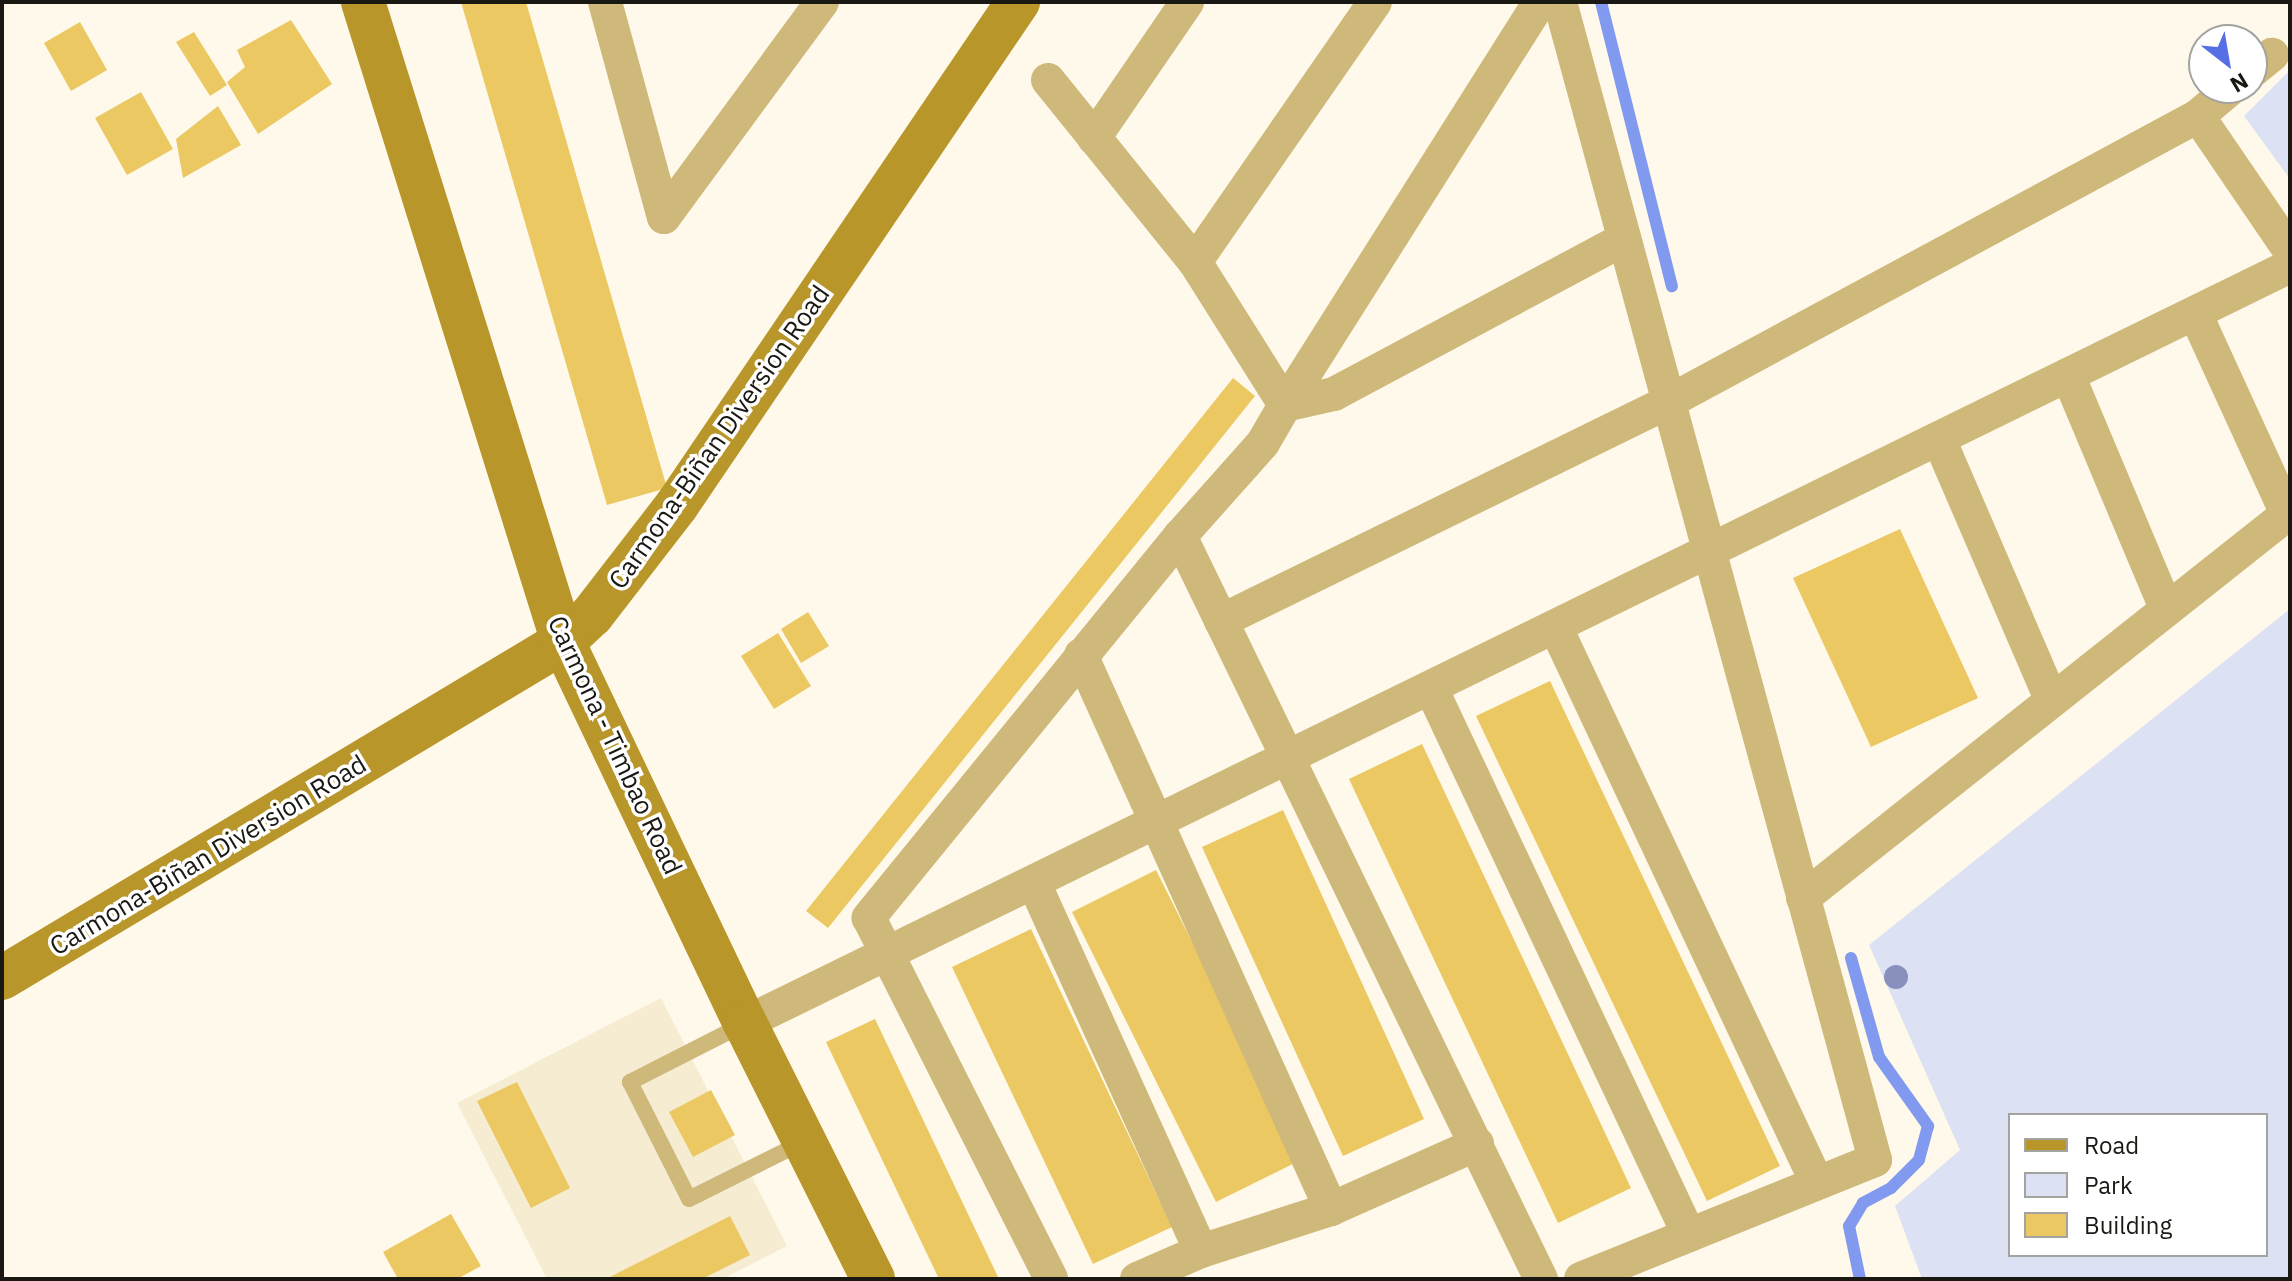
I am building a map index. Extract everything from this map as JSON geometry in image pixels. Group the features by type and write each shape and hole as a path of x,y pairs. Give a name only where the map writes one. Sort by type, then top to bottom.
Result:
{"main road":[{"name":"Carmona - Timbao Road","path":"363,2 563,642 745,1023 873,1279"},
{"name":"Carmona-Biñan Diversion Road","path":"2,978 563,642 613,591 677,505 1018,2"}],"street":[{"path":"605,2 664,217 822,2"},
{"path":"1094,138 1187,2"},
{"path":"1195,262 1375,2"},
{"path":"1051,1279 869,918 1081,655 1263,443 1540,2"},
{"path":"1560,2 1875,1160 1581,1279"},
{"path":"1048,80 1195,262 1285,405"},
{"path":"1221,621 1668,402 2198,116 2212,104"},
{"path":"2198,116 2290,251"},
{"path":"1285,405 1334,394 1624,239"},
{"path":"745,1023 2290,266"},
{"path":"1803,898 2289,513 2195,313"},
{"path":"2068,375 2166,608"},
{"path":"1939,439 2051,699"},
{"path":"1180,536 1541,1279"},
{"path":"1556,628 1817,1183"},
{"path":"1081,655 1159,822 1331,1209"},
{"path":"1431,688 1689,1235"},
{"path":"1034,883 1201,1251"},
{"path":"1137,1279 1201,1251 1331,1209 1477,1144"}],"lane":[{"path":"745,1023 630,1082 689,1199 804,1141"}],"shaded area":[{"path":"661,998 787,1246 722,1279 547,1279 457,1103"}],"green space":[{"path":"2290,70 2290,179 2244,116 2256,104 2268,104 2268,92"},
{"path":"2290,609 2290,1279 1922,1279 1895,1206 1960,1150 1869,945"}],"building":[{"path":"461,2 526,2 667,488 607,505"},
{"path":"291,20 332,84 258,134 227,82 245,67 237,50"},
{"path":"80,22 107,70 71,91 44,43"},
{"path":"194,32 227,85 210,96 176,42"},
{"path":"141,92 173,149 127,175 95,118"},
{"path":"218,106 241,145 183,178 176,139"},
{"path":"1233,378 1255,396 828,928 806,911"},
{"path":"1900,529 1978,698 1871,747 1793,578"},
{"path":"808,612 829,646 801,663 781,629"},
{"path":"778,633 811,686 774,709 741,656"},
{"path":"1550,681 1780,1166 1707,1201 1476,716"},
{"path":"1422,744 1631,1188 1558,1223 1349,779"},
{"path":"1283,810 1424,1119 1343,1156 1202,847"},
{"path":"1156,870 1301,1160 1216,1202 1072,912"},
{"path":"1031,929 1172,1227 1093,1264 952,967"},
{"path":"875,1019 999,1279 939,1279 826,1042"},
{"path":"517,1082 570,1188 531,1208 477,1101"},
{"path":"711,1090 735,1135 693,1157 669,1112"},
{"path":"451,1214 481,1266 457,1279 398,1279 383,1252"},
{"path":"730,1216 750,1255 702,1279 606,1279"}],"waterway":[{"path":"1601,2 1672,286"},
{"path":"1851,958 1879,1057 1928,1126 1919,1160 1891,1188 1863,1203 1849,1226 1860,1279"}]}
